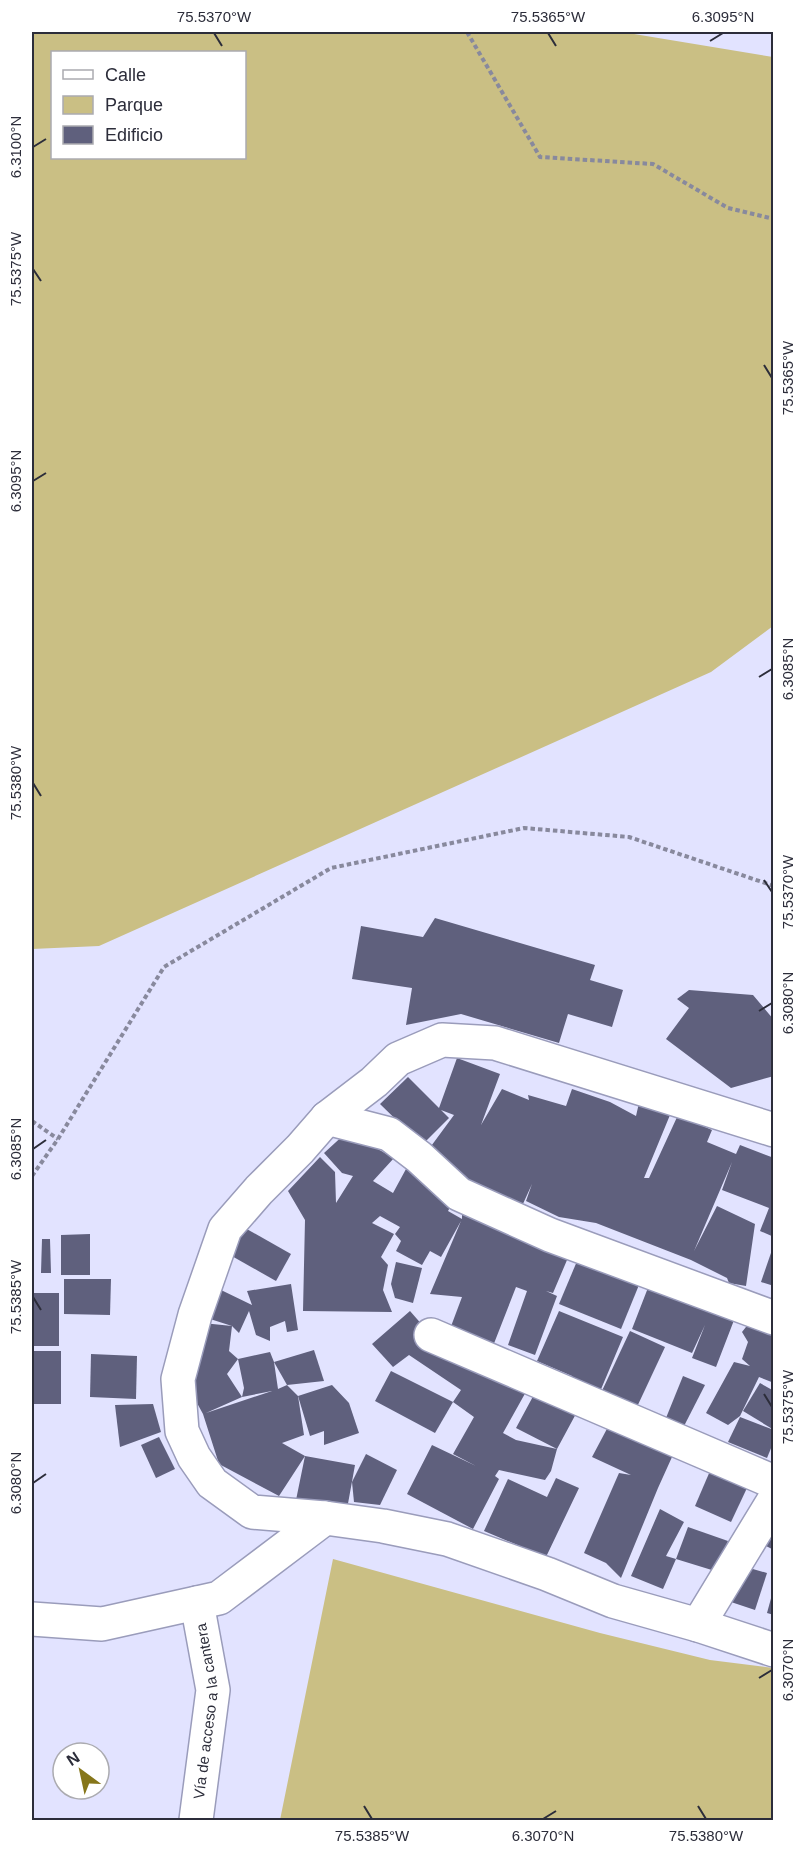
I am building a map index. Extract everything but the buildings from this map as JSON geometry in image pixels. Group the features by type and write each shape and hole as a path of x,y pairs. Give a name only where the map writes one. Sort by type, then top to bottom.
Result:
{"street":[{"path":"774,1130 495,1043 442,1040 398,1059 375,1082 327,1118 225,1229 195,1315 178,1379 182,1431 194,1457 212,1483 252,1512 326,1518 383,1526 447,1539 547,1574 613,1601 774,1650"},
{"path":"327,1118 389,1134 419,1157 459,1194 550,1235 774,1318"},
{"path":"431,1335 774,1482"},
{"path":"698,1625 774,1500"},
{"name":"Vía de acceso a la cantera","path":"32,1619 102,1624 219,1598 326,1518"},
{"name":"Vía de acceso a la cantera","path":"196,1821 213,1690 197,1603"}],"path":[{"path":"467,32 540,157 653,164 728,208 774,219"},
{"path":"32,1176 58,1139 164,967 331,868 524,828 629,837 774,886"},
{"path":"32,1121 58,1139"}],"green space":[{"path":"32,32 622,32 773,57 773,626 711,672 99,946 32,949"},
{"path":"333,1559 600,1633 710,1660 773,1668 773,1820 280,1820"}]}
